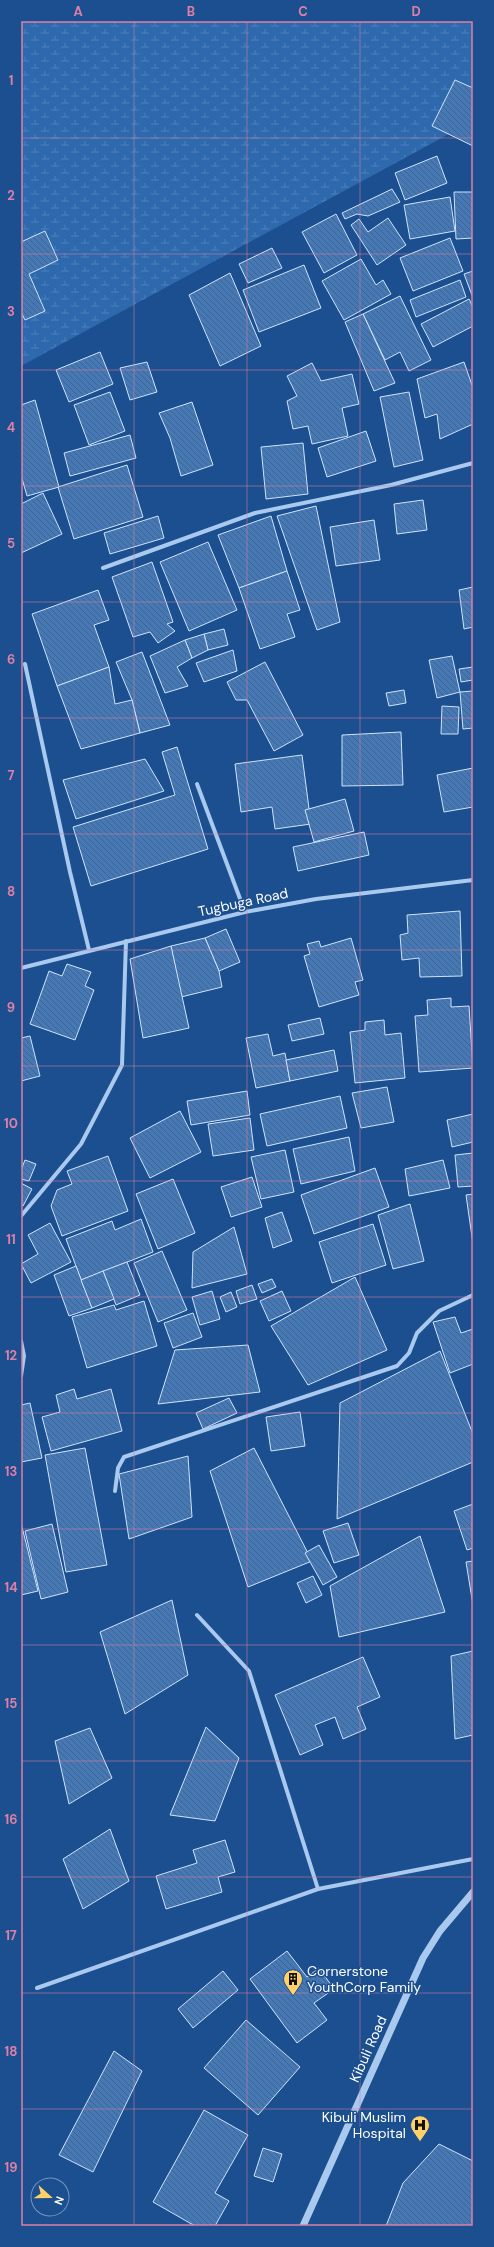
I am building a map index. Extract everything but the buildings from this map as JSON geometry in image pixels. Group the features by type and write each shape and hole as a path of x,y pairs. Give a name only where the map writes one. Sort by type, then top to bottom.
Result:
{"street":[{"path":"103,568 255,513 391,485 473,463"},
{"path":"25,664 58,820 89,950"},
{"path":"197,784 245,912"},
{"name":"Tugbuga Road","path":"21,968 245,912 316,899 473,880"},
{"path":"21,1216 81,1144 122,1065 126,941"},
{"path":"115,1491 118,1468 124,1457 397,1366 409,1353 417,1332 439,1311 473,1294"},
{"path":"21,1341 24,1356 21,1376"},
{"path":"197,1614 249,1672 318,1889"},
{"path":"37,1988 318,1889 473,1859"},
{"name":"Kibuli Road","path":"303,2226 423,1958 440,1931 473,1892"}],"green space":[{"path":"21,21 473,21 473,121 21,366"}],"place":[{"name":"Cornerstone YouthCorp Family","path":"293,1996"},
{"name":"Kibuli Muslim Hospital","path":"420,2142"}]}
